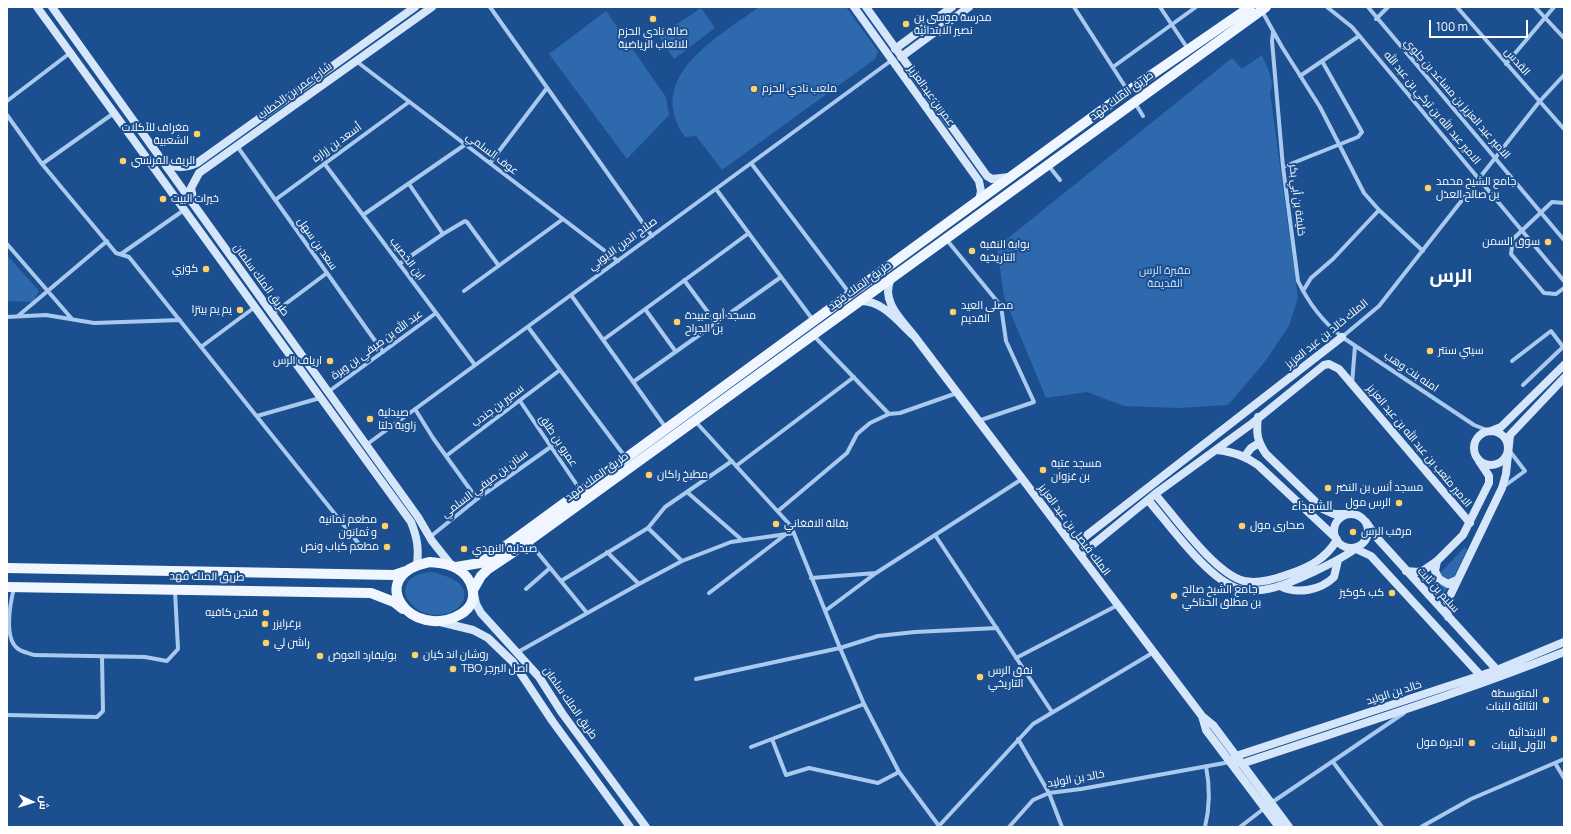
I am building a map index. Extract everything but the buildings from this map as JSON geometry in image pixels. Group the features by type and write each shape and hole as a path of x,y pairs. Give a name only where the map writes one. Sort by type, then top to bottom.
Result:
{"main road":[{"name":"طريق الملك فهد","path":"454,566 480,563 581,491 1128,91 1244,9"},
{"name":"طريق الملك فهد","path":"474,592 481,576 488,569 529,541 1264,9"},
{"path":"1189,49 1196,58"},
{"path":"430,562 444,563 454,566 466,575 474,592 471,604 463,613 452,619 440,622 426,621 403,609 397,599 396,589 399,579 406,570 417,564 430,562"},
{"name":"طريق الملك فهد","path":"7,568 394,575 406,570"},
{"name":"طريق الملك فهد","path":"10,587 175,588 371,593 394,602 403,609"}],"street":[{"name":"طريق الملك سلمان","path":"37,7 411,522 417,536 417,564"},
{"name":"طريق الملك سلمان","path":"52,7 418,518 430,538 454,566"},
{"name":"شارع عمر بن الخطاب","path":"161,160 184,168 197,163 415,7"},
{"name":"شارع عمر بن الخطاب","path":"194,205 191,188 196,177 432,7"},
{"path":"490,7 652,236"},
{"name":"عمر بن عبدالعزيز","path":"854,7 979,182 981,191 979,200"},
{"name":"عمر بن عبدالعزيز","path":"866,7 987,176 999,179 1012,176"},
{"path":"895,48 952,7"},
{"path":"901,57 969,7"},
{"path":"1074,7 1128,91"},
{"path":"1160,7 1189,49"},
{"path":"1113,67 1196,7"},
{"name":"الامير عبد الله بن تركي بن عبد الله","path":"1327,7 1352,27 1564,281"},
{"name":"الامير عبد العزيز بن مساعد بن جلوي","path":"1368,7 1376,19 1496,158 1564,240"},
{"path":"1376,19 1388,7"},
{"name":"القدس","path":"1457,7 1564,129"},
{"path":"1535,7 1564,38"},
{"path":"1506,64 1554,7"},
{"name":"خليفة بن أبي بكر","path":"1264,9 1273,32 1320,107 1364,192 1379,210 1423,251"},
{"name":"خليفة بن أبي بكر","path":"1273,32 1272,42 1276,101 1298,281 1308,302 1327,325 1355,346"},
{"path":"1300,76 1359,36"},
{"path":"7,101 70,53"},
{"name":"صلاح الدين الايوبي","path":"366,445 892,60"},
{"name":"عوف السلمي","path":"356,61 618,261"},
{"path":"1283,167 1358,137 1362,132 1322,61"},
{"name":"الملك خالد بن عبد العزيز","path":"1073,546 1342,337 1379,306 1539,102 1564,75"},
{"path":"490,163 547,88"},
{"name":"أسعد بن زراره","path":"275,200 410,102"},
{"path":"1134,102 1143,116"},
{"path":"42,164 114,113"},
{"path":"7,115 42,164 116,253 130,257 359,544"},
{"path":"363,215 466,144"},
{"name":"سعد بن سهل","path":"237,146 383,352"},
{"name":"ابن الخصيب","path":"324,163 475,365"},
{"path":"751,163 850,294"},
{"path":"1048,165 1060,180"},
{"path":"409,184 443,234"},
{"path":"716,189 814,321"},
{"path":"1564,203 1552,202 1522,230 1513,239 1511,254 1544,293 1556,294 1564,288"},
{"path":"121,254 184,210"},
{"path":"1303,291 1311,278 1333,259 1379,210"},
{"path":"464,292 563,219"},
{"path":"399,264 465,221 499,266"},
{"path":"603,340 749,233"},
{"path":"946,239 1001,306 1006,341 1034,402 978,421"},
{"path":"18,316 107,241"},
{"path":"7,244 72,319"},
{"path":"272,314 327,273"},
{"path":"633,382 781,277"},
{"path":"891,279 887,289 888,301 914,337"},
{"path":"684,280 716,323"},
{"path":"866,282 875,291 881,306"},
{"path":"875,291 887,294"},
{"path":"571,295 666,428"},
{"path":"860,301 874,302 881,306 914,337"},
{"path":"201,347 255,306"},
{"path":"645,309 676,352"},
{"name":"عبد الله بن صيفي بن وبرة","path":"328,392 436,313"},
{"path":"7,316 46,315 94,323 180,320"},
{"path":"528,327 626,458"},
{"path":"1512,361 1551,331 1564,347 1523,385"},
{"path":"813,335 888,414"},
{"name":"الملك فيصل بن عبد العزيز","path":"914,337 1202,716 1212,725 1268,806 1289,827"},
{"path":"1352,384 1355,346"},
{"name":"امنه بنت وهب","path":"1355,346 1474,425 1490,432"},
{"name":"الملك خالد بن عبد العزيز","path":"1080,555 1155,494 1217,450 1324,365 1335,365 1352,384"},
{"path":"1406,571 1418,572 1437,561 1463,535 1470,523 1489,483 1489,476 1474,451 1476,440 1479,436 1501,428 1564,365"},
{"name":"سمير بن جندب","path":"446,456 560,370"},
{"path":"736,466 854,378"},
{"path":"1448,617 1447,603 1502,488 1506,474 1510,435 1514,429 1564,378"},
{"name":"الامير متعب بن عبد الله بن عبد العزيز","path":"1352,384 1470,523"},
{"path":"778,511 847,453 857,434 870,423 888,414 900,413 957,393"},
{"path":"257,416 321,398"},
{"name":"عمرو بن طلق","path":"520,401 552,446 581,491"},
{"path":"415,409 477,499"},
{"path":"1148,500 1196,556 1226,583 1239,589 1254,590 1280,586 1299,579 1338,560 1356,548 1367,538 1368,533 1366,522 1362,517 1351,514 1334,514 1323,509 1266,454 1259,443 1257,429 1258,417"},
{"path":"695,421 791,526 811,578 864,704 899,772 938,826 1033,724 1154,652"},
{"path":"1490,432 1500,434 1504,438 1508,449 1525,471 1502,488"},
{"path":"1245,456 1251,448 1259,443"},
{"name":"سنان بن صيفي السلمي","path":"430,538 477,499 552,446"},
{"path":"1479,461 1489,466 1495,465 1504,459 1508,449"},
{"path":"1217,450 1233,452 1245,456 1258,465 1343,546 1356,548 1371,556 1481,676"},
{"path":"562,581 648,528 665,507 732,461"},
{"path":"825,611 876,573 1022,479"},
{"path":"687,492 742,540"},
{"path":"1155,494 1216,565 1243,580 1256,582 1274,579 1296,572 1324,557 1336,539 1336,522 1340,518 1351,514"},
{"name":"سليم بن ثابت","path":"1366,522 1378,539 1406,571 1497,670"},
{"path":"648,528 682,561"},
{"path":"518,652 638,584 682,561 731,542 794,533"},
{"path":"709,593 786,534"},
{"path":"935,535 1052,712"},
{"path":"529,541 587,613"},
{"path":"607,552 638,584"},
{"path":"1280,586 1289,590 1299,590 1320,586 1334,577 1338,560"},
{"path":"1437,561 1435,571 1439,579 1448,584 1457,580"},
{"path":"526,589 550,568"},
{"path":"811,578 876,573"},
{"path":"10,587 10,639 17,649 34,655 145,657 167,661 178,649 175,588"},
{"name":"طريق الملك سلمان","path":"474,592 476,604 481,613 518,652 539,677 562,713 646,827"},
{"path":"1016,658 1118,605"},
{"path":"440,622 473,630 488,638 513,662 553,722 630,827"},
{"path":"696,679 840,648 886,636 915,632 997,628"},
{"name":"خالد بن الوليد","path":"1236,761 1481,676 1564,642"},
{"name":"خالد بن الوليد","path":"1009,827 1034,800 1049,793 1081,789 1236,761 1411,708 1501,677 1564,652"},
{"path":"7,715 97,717 103,711 102,657"},
{"path":"751,747 864,704"},
{"path":"1240,827 1268,806 1411,708"},
{"path":"772,739 786,775 809,768 878,783 899,772"},
{"path":"1018,739 1049,793 1062,827"},
{"path":"1421,827 1471,799 1564,759"},
{"path":"1333,762 1382,827"},
{"path":"1554,763 1564,778"},
{"path":"1205,827 1208,815 1209,784 1206,766"},
{"name":"الملك فيصل بن عبد العزيز","path":"1268,806 1278,827"}],"green space":[{"name":"ملعب نادي الحزم","path":"759,7 846,7 878,51 875,59 722,170 696,136 685,137 674,115 673,96 679,77 706,45"},
{"path":"701,8 715,28 674,59 659,36"},
{"path":"606,11 666,97 669,115 627,159 549,54"},
{"name":"مقبرة الرس القديمة","path":"1262,55 1272,83 1270,92 1298,298 1289,326 1264,363 1228,405 1178,408 1124,406 1087,392 1046,398 1004,297 997,247 1232,58 1242,69"},
{"path":"7,255 39,291 33,302 7,301"},
{"path":"1465,547 1467,550 1452,581 1445,580 1440,573"},
{"path":"431,572 455,580 463,589 464,594 462,603 449,613 436,615 424,612 414,607 408,599 405,590 408,582 416,576"},
{"path":"1437,577 1436,580 1440,585 1448,587 1440,605 1426,589"}],"place":[{"name":"صالة نادي الحزم للالعاب الرياضية","path":"653,19"},
{"name":"مدرسة موسى بن نصير الابتدائية","path":"906,24"},
{"name":"ملعب نادي الحزم","path":"754,89"},
{"name":"مغراف للأكلات الشعبية","path":"197,134"},
{"name":"الريف الفرنسي","path":"123,161"},
{"name":"جامع الشيخ محمد بن صالح العذل","path":"1428,188"},
{"name":"خيرات البيت","path":"163,199"},
{"name":"سوق السمن","path":"1548,242"},
{"name":"بوابة النقبة التاريخية","path":"972,251"},
{"name":"كوزي","path":"206,269"},
{"name":"يم يم بيتزا","path":"240,310"},
{"name":"مصلى العيد القديم","path":"953,312"},
{"name":"مسجد أبو عبيدة بن الجراح","path":"677,322"},
{"name":"سيتي سنتر","path":"1430,351"},
{"name":"ارياف الرس","path":"330,361"},
{"name":"صيدلية زاوية دلتا","path":"370,419"},
{"name":"مسجد عتبة بن غزوان","path":"1043,470"},
{"name":"مطبخ راكان","path":"649,475"},
{"name":"مسجد أنس بن النضر","path":"1328,488"},
{"name":"الرس مول","path":"1399,503"},
{"name":"بقالة الافغاني","path":"776,524"},
{"name":"مطعم ثمانية و ثمانون","path":"385,526"},
{"name":"صحارى مول","path":"1242,526"},
{"name":"مرقب الرس","path":"1353,532"},
{"name":"مطعم كباب ونص","path":"387,547"},
{"name":"صيدلية النهدي","path":"464,549"},
{"name":"كب كوكيز","path":"1392,593"},
{"name":"جامع الشيخ صالح بن مطلق الحناكي","path":"1174,596"},
{"name":"فنجن كافيه","path":"266,613"},
{"name":"برغرايزر","path":"265,624"},
{"name":"راشن لي","path":"266,643"},
{"name":"روشان اند كيان","path":"415,655"},
{"name":"بوليفارد العوض","path":"320,656"},
{"name":"TBO اصل البرجر","path":"453,669"},
{"name":"نفق الرس التاريخي","path":"980,677"},
{"name":"المتوسطة الثالثة للبنات","path":"1546,700"},
{"name":"الابتدائية الأولى للبنات","path":"1554,739"},
{"name":"الديرة مول","path":"1472,743"}],"district":[{"name":"الرس","path":"1451,277"},
{"name":"الشهداء","path":"1312,507"}]}
